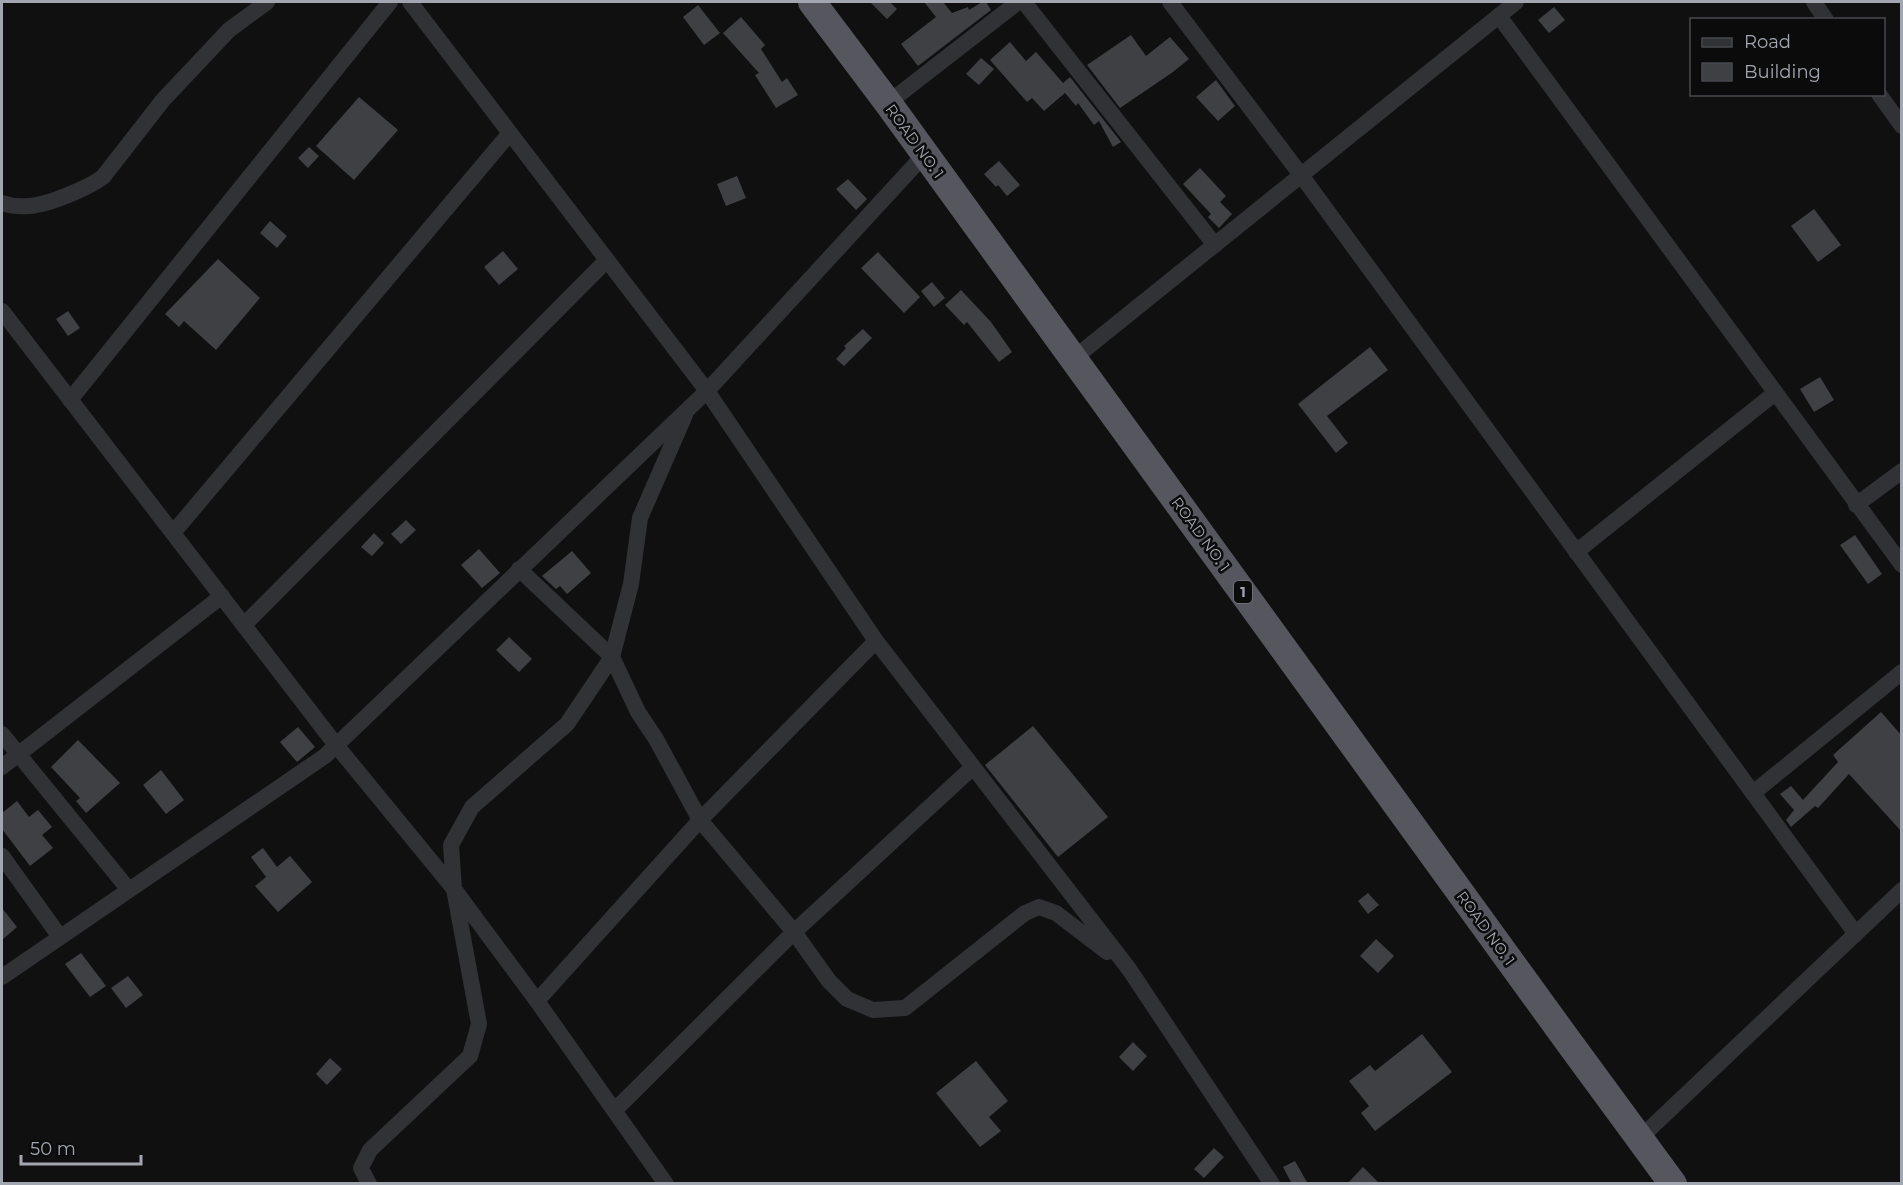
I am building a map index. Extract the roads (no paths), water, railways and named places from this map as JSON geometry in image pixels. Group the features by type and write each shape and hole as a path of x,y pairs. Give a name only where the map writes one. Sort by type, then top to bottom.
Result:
{"highway":[{"name":"ROAD NO. 1","path":"812,2 888,103 1673,1184"}],"street":[{"path":"2,203 15,207 32,206 90,187 103,177 163,100 229,30 267,2"},
{"path":"70,400 390,2"},
{"path":"410,2 706,391 876,641 1129,969 1272,1184"},
{"path":"888,103 1018,2"},
{"path":"1024,2 1215,245"},
{"path":"1170,2 1300,175 1856,934"},
{"path":"1073,359 1516,2"},
{"path":"1814,2 1825,18"},
{"path":"1499,16 1902,565"},
{"path":"1881,96 1902,126"},
{"path":"173,533 510,133"},
{"path":"2,977 325,756 706,391 925,154"},
{"path":"244,625 607,260"},
{"path":"2,311 336,745 454,889 537,1001 666,1184"},
{"path":"1576,552 1775,393"},
{"path":"369,1184 361,1168 370,1150 470,1056 479,1024 454,889 451,846 472,807 567,724 612,657 631,584 640,518 688,409"},
{"path":"1856,505 1902,471"},
{"path":"519,569 612,657 638,712 656,739 700,820 794,932 829,981 847,999 873,1010 905,1008 1025,912 1039,907 1056,913 1129,969"},
{"path":"2,768 222,597"},
{"path":"537,1001 700,820 876,641"},
{"path":"1753,793 1902,672"},
{"path":"2,734 129,890"},
{"path":"615,1110 794,932 973,767"},
{"path":"2,856 60,937"},
{"path":"1640,1138 1902,890"}]}
